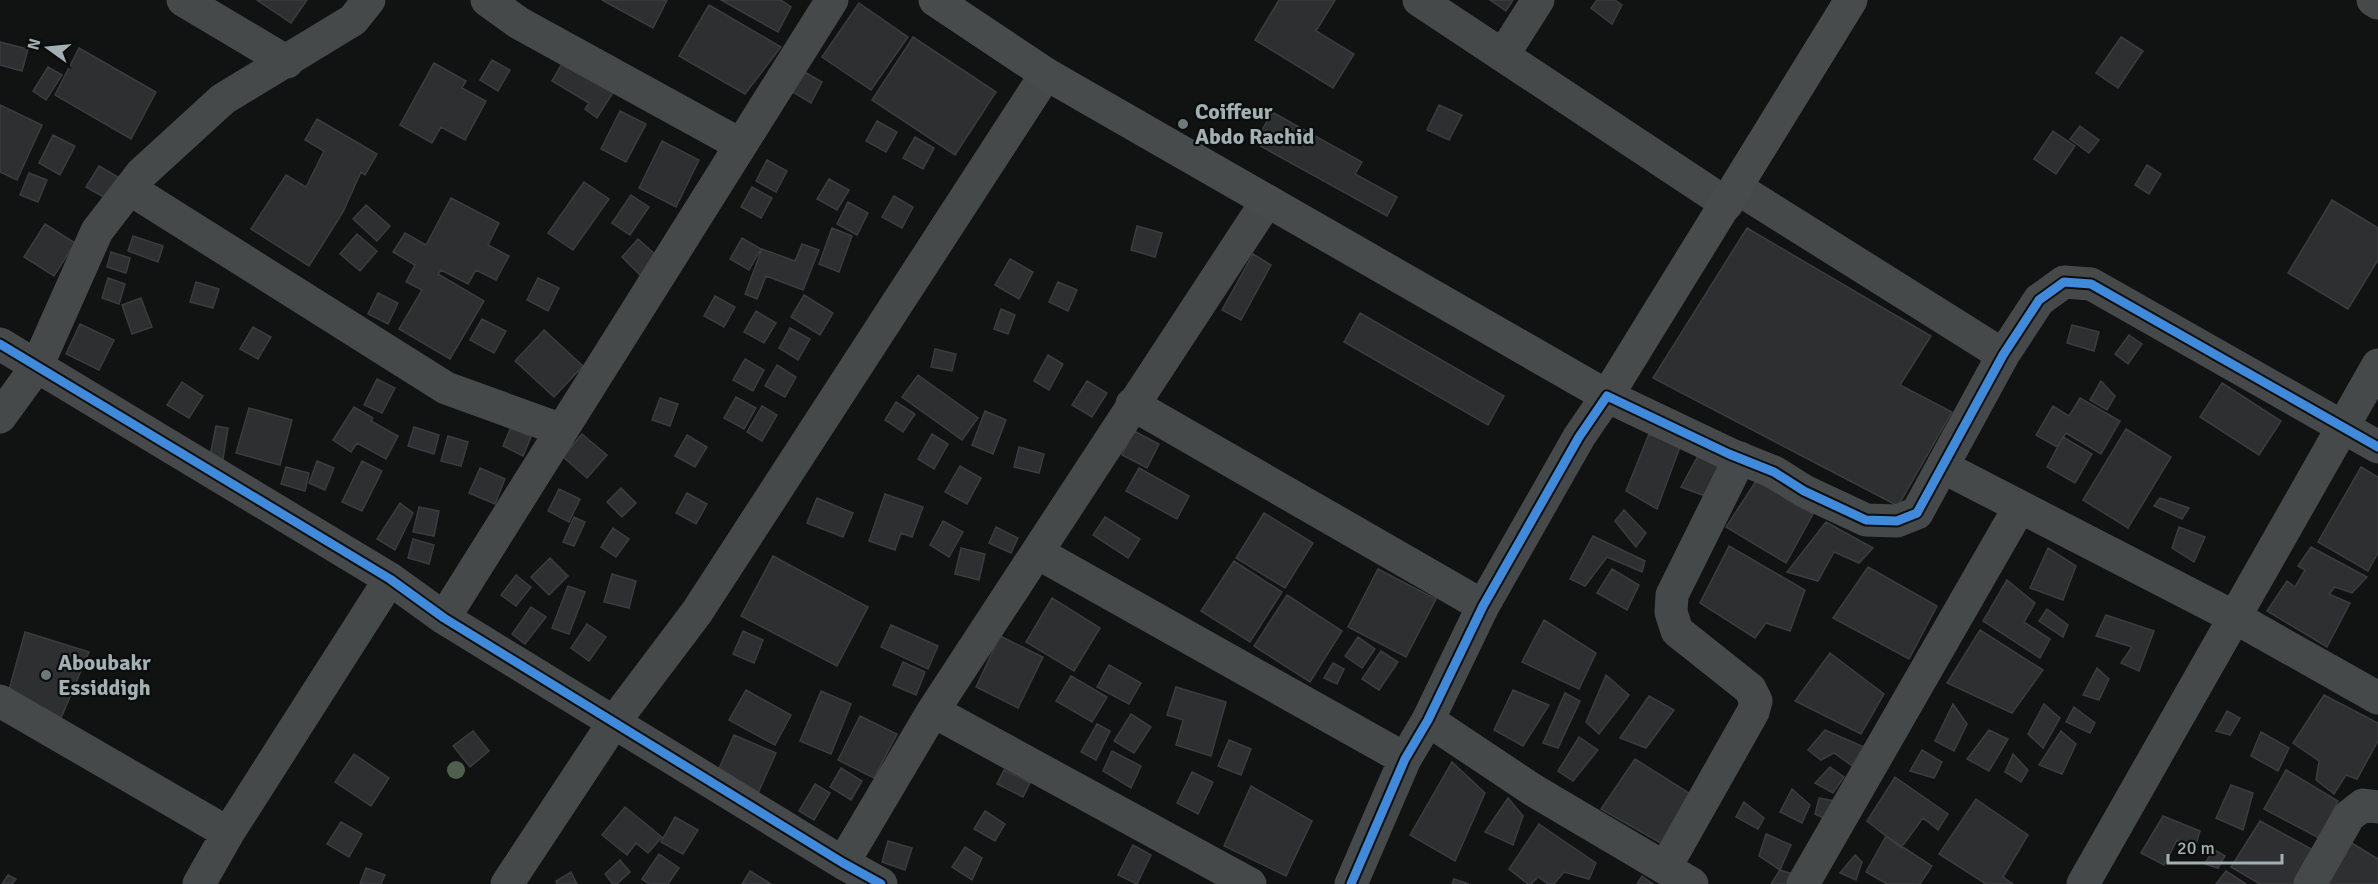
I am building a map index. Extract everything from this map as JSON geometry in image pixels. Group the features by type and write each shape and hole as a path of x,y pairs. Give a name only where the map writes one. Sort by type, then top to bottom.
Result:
{"main road":[{"path":"935,0 1046,74 1606,396 1732,196 1851,0"}],"street":[{"path":"183,0 287,62"},
{"path":"0,417 37,366 98,231 141,174 223,99 353,20 369,0"},
{"path":"487,0 519,23 741,145"},
{"path":"444,618 832,0"},
{"path":"1419,0 1503,55 1732,196 2003,355"},
{"path":"1503,55 1538,0"},
{"path":"2373,0 2378,3"},
{"path":"513,882 614,722 698,612 1046,74"},
{"path":"130,189 446,388 562,430"},
{"path":"843,863 933,711 1268,201"},
{"path":"1351,884 1405,759 1428,720 1483,606 1579,437 1606,396 1774,472 1804,491 1866,520 1897,521 1917,513 2003,355 2039,300 2064,282 2091,284 2378,447"},
{"path":"0,344 390,579 444,618 843,863 881,884"},
{"path":"2083,884 2378,365"},
{"path":"1132,405 1483,606"},
{"path":"1428,720 1533,790 1679,876 1756,701 1750,688 1677,631 1671,612 1672,595 1740,458"},
{"path":"1943,467 2236,618 2378,698"},
{"path":"1803,884 2019,508"},
{"path":"1038,553 1405,759"},
{"path":"199,884 228,833 390,579"},
{"path":"0,701 228,833"},
{"path":"933,711 1250,884"},
{"path":"2310,884 2349,816 2363,805 2378,807"}],"building":[{"path":"257,0 307,0 291,23"},
{"path":"602,0 667,0 653,28"},
{"path":"721,0 781,0 791,7 778,32"},
{"path":"1279,0 1335,0 1316,31 1354,54 1333,88 1255,40"},
{"path":"1490,0 1513,0 1506,11"},
{"path":"1597,0 1615,0 1622,5 1612,24 1591,8"},
{"path":"859,3 908,37 871,90 822,57"},
{"path":"709,5 781,47 745,94 679,56"},
{"path":"913,37 996,92 955,155 872,100"},
{"path":"2121,37 2143,51 2118,88 2096,73"},
{"path":"0,42 28,49 22,71 0,65"},
{"path":"79,48 156,92 131,139 55,95"},
{"path":"492,60 510,70 498,91 480,80"},
{"path":"564,60 614,91 597,118 585,109 589,103 552,81"},
{"path":"434,63 466,81 462,88 486,101 465,140 441,127 432,143 400,125"},
{"path":"48,67 62,75 46,100 33,91"},
{"path":"803,71 822,82 811,103 791,91"},
{"path":"0,105 42,125 17,180 0,172"},
{"path":"1439,105 1462,115 1449,140 1427,130"},
{"path":"620,111 646,124 626,162 601,149"},
{"path":"1272,112 1362,162 1355,174 1397,197 1387,216 1255,143"},
{"path":"317,119 377,154 365,175 361,172 343,212 309,266 251,229 286,175 306,187 324,151 305,140"},
{"path":"877,121 897,132 886,152 866,141"},
{"path":"2080,126 2099,140 2089,153 2070,139"},
{"path":"2053,131 2075,146 2056,174 2034,159"},
{"path":"53,135 75,146 60,175 39,163"},
{"path":"915,137 934,148 923,169 903,158"},
{"path":"662,141 699,160 676,207 639,188"},
{"path":"767,160 787,171 776,192 756,181"},
{"path":"2147,165 2161,174 2149,194 2135,185"},
{"path":"99,166 118,177 105,198 86,187"},
{"path":"29,173 47,180 38,202 20,195"},
{"path":"829,179 849,190 837,210 817,199"},
{"path":"584,182 609,199 573,250 548,233"},
{"path":"752,187 772,198 761,218 741,207"},
{"path":"631,195 649,207 630,235 612,223"},
{"path":"894,196 913,207 902,228 882,217"},
{"path":"451,198 499,223 488,245 509,256 496,280 476,270 468,284 441,270 438,274 484,301 450,359 399,329 422,290 406,282 415,265 393,252 405,233 426,245"},
{"path":"2332,200 2378,228 2378,260 2348,309 2288,273"},
{"path":"848,202 868,213 857,235 837,224"},
{"path":"366,205 390,226 377,241 353,219"},
{"path":"45,224 75,243 54,276 24,257"},
{"path":"1137,226 1162,233 1155,257 1131,250"},
{"path":"832,228 852,236 839,272 819,264"},
{"path":"1747,228 1931,336 1900,385 1952,412 1898,506 1653,378"},
{"path":"357,234 377,251 360,271 340,254"},
{"path":"133,236 163,246 158,262 128,251"},
{"path":"742,238 761,249 749,270 730,259"},
{"path":"638,239 657,256 640,275 622,257"},
{"path":"802,244 819,250 803,290 766,276 757,299 745,294 762,249 795,261"},
{"path":"111,252 130,258 126,273 107,267"},
{"path":"1253,254 1271,265 1241,320 1222,310"},
{"path":"1010,259 1033,272 1019,299 995,285"},
{"path":"108,278 125,284 119,304 102,298"},
{"path":"538,278 559,288 548,311 527,300"},
{"path":"196,282 219,289 213,308 190,302"},
{"path":"1058,282 1077,290 1068,311 1049,302"},
{"path":"378,293 398,303 388,324 368,314"},
{"path":"804,295 833,313 820,335 791,317"},
{"path":"715,296 735,307 724,327 704,316"},
{"path":"141,298 152,327 132,334 122,305"},
{"path":"1001,309 1015,315 1008,334 994,329"},
{"path":"756,311 776,323 764,343 744,332"},
{"path":"1360,313 1504,396 1488,425 1344,342"},
{"path":"482,319 506,331 494,353 470,340"},
{"path":"80,324 114,340 99,370 66,354"},
{"path":"2072,325 2099,332 2094,351 2067,343"},
{"path":"253,327 271,337 258,359 240,349"},
{"path":"790,328 810,339 798,360 779,348"},
{"path":"544,330 583,366 554,397 515,361"},
{"path":"2129,335 2142,344 2128,364 2115,354"},
{"path":"935,349 956,354 952,371 931,367"},
{"path":"1048,355 1063,364 1049,390 1034,381"},
{"path":"745,359 764,370 753,391 733,380"},
{"path":"777,365 796,377 785,397 765,386"},
{"path":"918,375 978,418 962,440 902,397"},
{"path":"377,379 395,388 382,413 364,405"},
{"path":"1087,381 1107,393 1092,417 1072,405"},
{"path":"2101,381 2115,396 2107,410 2090,400"},
{"path":"182,382 203,396 189,418 167,405"},
{"path":"2222,383 2281,421 2259,455 2200,417"},
{"path":"736,397 756,408 744,429 724,418"},
{"path":"660,398 678,404 670,426 652,420"},
{"path":"2080,398 2120,421 2101,454 2066,433 2057,447 2036,435 2053,406 2069,416"},
{"path":"896,402 915,414 903,432 885,420"},
{"path":"762,406 777,415 762,441 747,432"},
{"path":"354,407 373,418 371,421 398,436 386,459 357,443 351,452 333,440"},
{"path":"249,408 292,420 280,465 236,453"},
{"path":"985,411 1006,420 993,454 972,445"},
{"path":"216,426 228,428 223,459 210,456"},
{"path":"414,427 439,435 434,454 408,446"},
{"path":"511,427 531,437 523,456 503,446"},
{"path":"2126,429 2171,457 2128,528 2083,500"},
{"path":"1134,431 1159,444 1147,468 1122,455"},
{"path":"582,434 607,455 587,478 563,457"},
{"path":"932,434 948,444 934,469 918,459"},
{"path":"1649,434 1680,447 1657,509 1626,491"},
{"path":"687,435 707,447 695,467 675,456"},
{"path":"448,436 468,442 461,466 441,461"},
{"path":"2063,437 2092,454 2075,483 2047,467"},
{"path":"1019,447 1044,454 1039,473 1014,467"},
{"path":"1699,454 1724,471 1705,496 1681,487"},
{"path":"317,461 334,468 325,490 309,483"},
{"path":"362,461 382,471 362,511 342,502"},
{"path":"960,466 981,478 967,504 945,492"},
{"path":"286,467 309,473 305,491 281,484"},
{"path":"2361,467 2378,477 2378,553 2368,571 2318,542"},
{"path":"480,468 505,479 495,504 469,493"},
{"path":"1139,468 1189,496 1177,519 1126,491"},
{"path":"1756,481 1813,514 1786,563 1726,527"},
{"path":"621,488 636,503 622,517 607,502"},
{"path":"559,489 580,499 569,522 548,511"},
{"path":"687,493 707,504 696,524 676,513"},
{"path":"885,494 923,507 912,537 901,533 895,550 869,541"},
{"path":"817,498 853,513 843,537 807,523"},
{"path":"2160,498 2189,508 2182,519 2154,506"},
{"path":"400,503 413,513 395,550 377,539"},
{"path":"419,507 439,511 434,536 413,532"},
{"path":"1624,510 1646,533 1636,547 1615,521"},
{"path":"1264,513 1313,543 1285,588 1236,558"},
{"path":"574,517 585,522 574,546 563,542"},
{"path":"1105,517 1140,539 1128,558 1093,535"},
{"path":"943,521 963,532 949,557 930,545"},
{"path":"1826,522 1873,548 1859,563 1834,552 1818,581 1787,572"},
{"path":"996,527 1018,538 1011,553 989,543"},
{"path":"2179,527 2205,537 2194,562 2172,548"},
{"path":"613,528 629,539 616,557 601,547"},
{"path":"1593,536 1645,561 1642,572 1607,557 1585,586 1570,579"},
{"path":"413,539 434,545 429,564 408,558"},
{"path":"1729,546 1805,590 1790,631 1766,623 1755,638 1700,603"},
{"path":"2311,547 2367,577 2352,593 2335,587 2329,594 2350,603 2327,647 2267,611 2287,581 2295,587 2305,570 2298,566"},
{"path":"961,548 985,554 979,580 955,574"},
{"path":"2048,548 2076,566 2063,600 2030,588"},
{"path":"773,556 868,607 837,666 741,616"},
{"path":"550,558 568,576 549,595 531,577"},
{"path":"1234,561 1282,592 1250,642 1201,611"},
{"path":"1868,567 1937,606 1909,659 1833,618"},
{"path":"1378,569 1436,599 1406,657 1348,627"},
{"path":"1612,569 1639,585 1627,610 1597,593"},
{"path":"612,574 636,581 629,608 604,602"},
{"path":"516,575 531,587 516,606 501,595"},
{"path":"2007,580 2035,603 2024,622 2050,639 2040,658 1983,621"},
{"path":"568,586 585,592 569,634 552,628"},
{"path":"1287,595 1342,631 1310,682 1254,646"},
{"path":"1052,598 1100,628 1074,671 1026,642"},
{"path":"531,607 546,617 525,644 512,634"},
{"path":"2047,609 2068,625 2063,637 2039,621"},
{"path":"2106,615 2154,631 2139,671 2121,663 2132,647 2096,636"},
{"path":"1544,620 1596,653 1579,689 1522,662"},
{"path":"587,624 606,637 589,661 571,648"},
{"path":"891,625 938,646 928,669 881,647"},
{"path":"1980,630 2043,670 2012,713 1947,683"},
{"path":"743,631 763,640 754,663 733,654"},
{"name":"Aboubakr Essiddigh","path":"25,632 89,652 61,718 7,697"},
{"path":"1000,636 1043,657 1018,708 976,687"},
{"path":"1358,637 1375,649 1362,668 1345,656"},
{"path":"1381,651 1398,662 1379,690 1362,679"},
{"path":"1830,653 1884,694 1861,734 1795,701"},
{"path":"903,662 925,672 916,695 893,685"},
{"path":"1333,663 1344,669 1337,684 1324,678"},
{"path":"1109,665 1141,683 1129,704 1097,687"},
{"path":"2097,668 2109,679 2099,700 2083,695"},
{"path":"1606,675 1629,695 1599,734 1586,722"},
{"path":"1071,676 1107,697 1092,722 1056,701"},
{"path":"1176,687 1226,702 1211,756 1176,745 1183,720 1167,715"},
{"path":"746,690 791,715 775,745 729,720"},
{"path":"1513,690 1549,705 1523,746 1494,730"},
{"path":"821,691 851,704 831,754 800,741"},
{"path":"1565,693 1580,701 1558,748 1543,743"},
{"path":"2324,695 2378,723 2378,741 2357,779 2346,775 2334,794 2316,780 2319,761 2293,743"},
{"path":"1649,696 1674,710 1646,748 1620,738"},
{"path":"1953,704 1967,724 1954,751 1935,741"},
{"path":"2044,704 2060,718 2043,748 2028,734"},
{"path":"2074,707 2095,723 2090,733 2066,722"},
{"path":"2227,711 2240,718 2230,735 2216,731"},
{"path":"1131,714 1151,727 1134,753 1114,741"},
{"path":"860,716 897,734 874,778 838,760"},
{"path":"1097,724 1110,731 1096,760 1081,752"},
{"path":"1825,730 1866,748 1858,770 1834,753 1821,760 1808,750"},
{"path":"1989,730 2008,739 1989,771 1967,759"},
{"path":"473,731 489,751 470,767 453,746"},
{"path":"2061,731 2076,744 2062,774 2039,765"},
{"path":"2261,732 2289,748 2278,771 2251,756"},
{"path":"734,735 776,753 758,793 716,775"},
{"path":"1579,737 1598,750 1573,781 1558,771"},
{"path":"1229,740 1251,749 1241,775 1218,766"},
{"path":"1922,750 1942,762 1934,778 1910,771"},
{"path":"1112,751 1141,766 1131,788 1103,771"},
{"path":"354,754 389,778 371,806 335,782"},
{"path":"2013,754 2028,770 2021,782 2005,772"},
{"path":"1635,759 1689,793 1664,845 1601,809"},
{"path":"1452,762 1485,793 1455,861 1410,835"},
{"path":"1830,767 1844,777 1833,793 1815,783"},
{"path":"841,768 862,781 851,800 830,787"},
{"path":"1004,770 1030,783 1023,797 997,784"},
{"path":"2286,770 2338,801 2319,838 2264,809"},
{"path":"1192,772 1213,782 1198,814 1177,803"},
{"path":"1895,777 1948,814 1938,830 1923,818 1901,848 1867,821"},
{"path":"815,784 830,793 814,820 799,811"},
{"path":"2231,785 2253,793 2243,830 2216,818"},
{"path":"1251,786 1312,821 1286,876 1224,846"},
{"path":"1792,789 1810,805 1802,823 1780,812"},
{"path":"1508,798 1523,816 1513,845 1485,832"},
{"path":"1819,798 1840,802 1826,819 1815,814"},
{"path":"1976,799 2028,835 2003,877 2013,884 1986,884 1939,854"},
{"path":"1744,802 1764,818 1758,829 1736,817"},
{"path":"625,807 662,837 648,853 636,843 627,855 602,835"},
{"path":"985,811 1005,824 995,841 974,829"},
{"path":"2163,816 2200,831 2195,848 2177,840 2164,865 2141,853"},
{"path":"675,817 698,830 683,854 661,842"},
{"path":"2260,821 2315,851 2297,884 2260,884 2231,867"},
{"path":"341,822 362,834 349,857 327,844"},
{"path":"1539,824 1596,863 1589,879 1564,872 1554,884 1548,884 1538,877 1528,884 1509,869"},
{"path":"1766,834 1791,845 1780,870 1759,856"},
{"path":"1886,836 1932,866 1920,884 1887,884 1866,872"},
{"path":"888,841 912,848 905,870 882,862"},
{"path":"2350,842 2378,859 2378,884 2323,884"},
{"path":"1133,845 1151,855 1137,884 1118,875"},
{"path":"965,847 982,858 972,880 952,867"},
{"path":"2213,849 2225,856 2218,868 2205,864"},
{"path":"659,854 679,868 668,884 649,884 642,879"},
{"path":"1855,855 1862,862 1856,880 1840,873"},
{"path":"620,860 630,872 617,884 613,884 605,874"},
{"path":"366,868 385,875 381,884 360,884"},
{"path":"1780,870 1796,875 1792,884 1771,884"},
{"path":"750,871 771,884 742,884"},
{"path":"2226,871 2246,884 2216,884"},
{"path":"571,872 577,884 557,884 556,881"},
{"path":"8,875 16,879 12,884 2,884"},
{"path":"1642,876 1653,884 1637,884"},
{"path":"1454,879 1469,884 1452,884"}],"cycle path":[{"path":"1351,884 1405,759 1428,720 1483,606 1579,437 1607,396 1729,454 1774,472 1804,491 1866,520 1897,521 1917,513 2003,355 2039,300 2064,282 2091,284 2378,447"},
{"path":"0,344 390,579 444,618 843,863 881,884"}],"place":[{"name":"Coiffeur Abdo Rachid","path":"1183,124"},
{"name":"Aboubakr Essiddigh","path":"46,675"}]}
